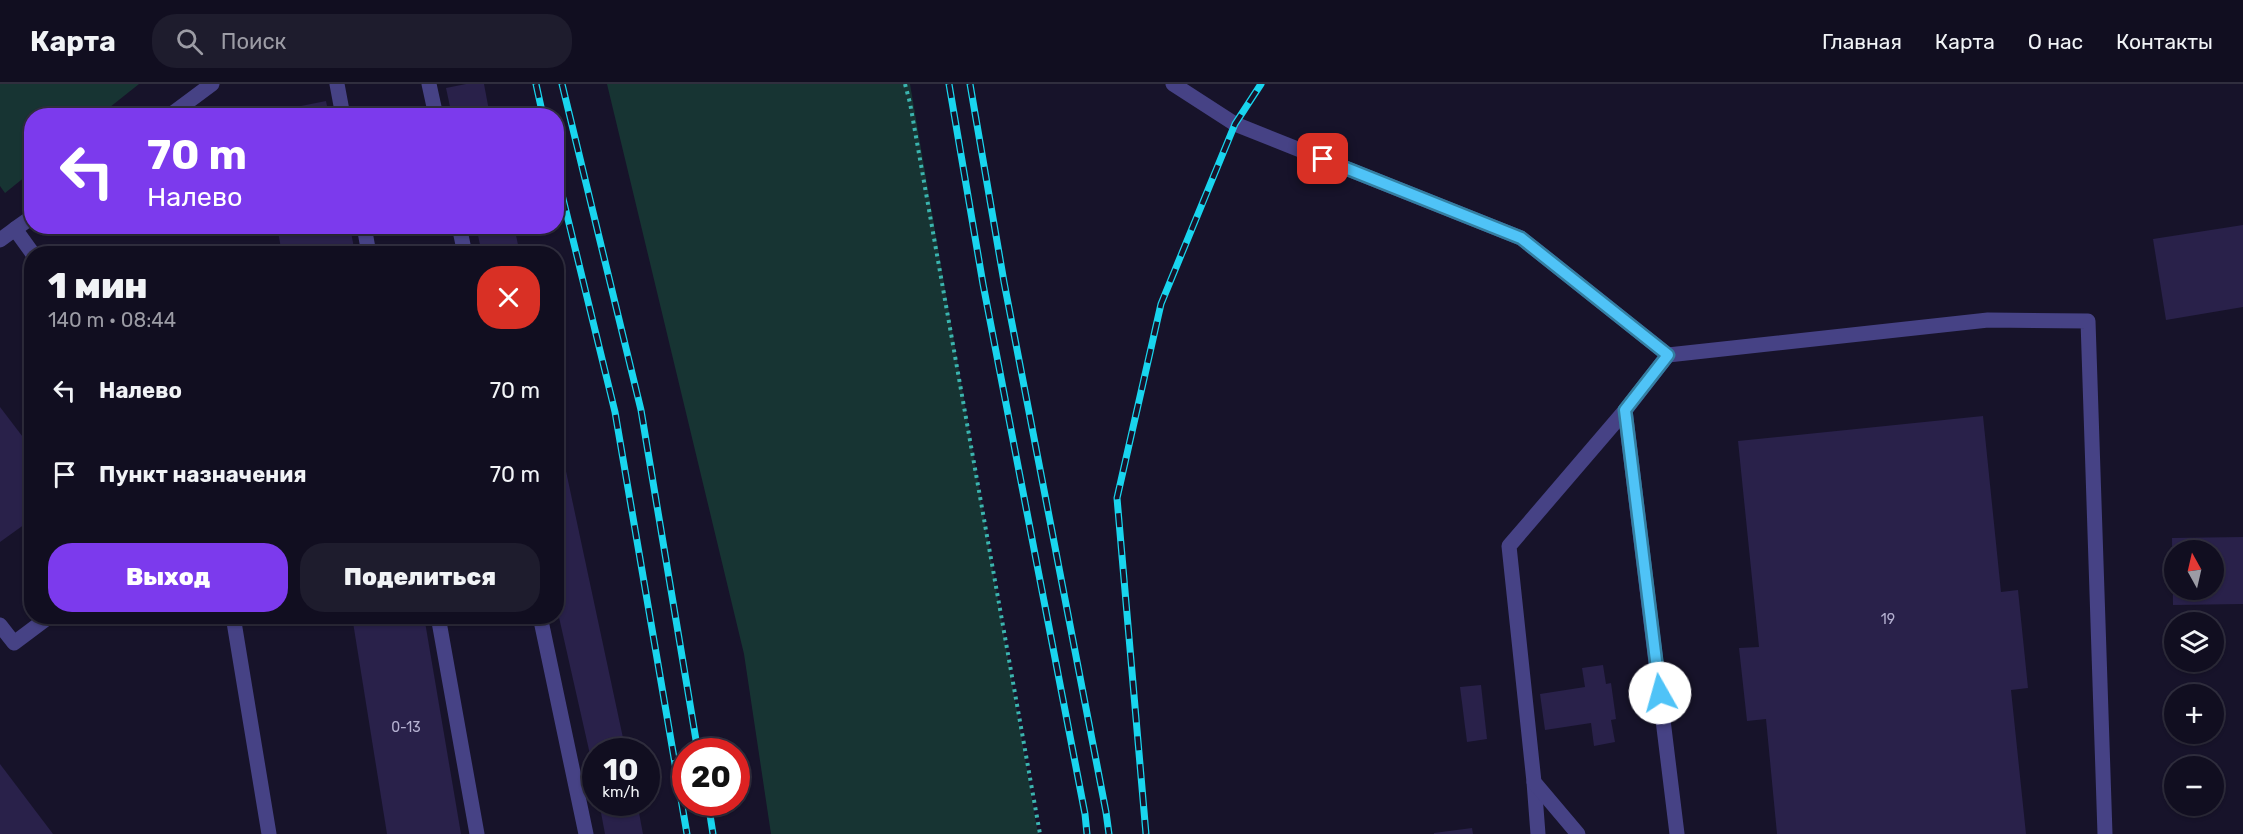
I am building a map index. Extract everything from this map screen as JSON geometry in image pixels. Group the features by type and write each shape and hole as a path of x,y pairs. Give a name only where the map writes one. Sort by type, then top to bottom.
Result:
{"lane":[{"path":"180,108 212,84"},
{"path":"337,84 342,108"},
{"path":"429,84 434,108"},
{"path":"1173,84 1235,124 1521,238 1668,355 1988,320 2088,321 2105,834"},
{"path":"0,240 24,223"},
{"path":"15,229 27,246"},
{"path":"1538,834 1509,546 1625,410 1668,355"},
{"path":"1625,410 1677,834"},
{"path":"0,625 14,643 39,624"},
{"path":"234,624 269,834"},
{"path":"439,624 477,834"},
{"path":"542,624 586,834"},
{"path":"1533,782 1578,834"}],"path":[{"path":"904,84 910,103 1040,834"}],"green space":[{"path":"0,84 139,84 109,108 24,108 24,178 5,193 0,186"},
{"path":"607,84 910,84 1038,834 771,834 744,654"}],"building":[{"path":"466,84 484,84 488,108 450,108 446,88"},
{"path":"326,101 327,108 291,108"},
{"path":"2243,225 2243,307 2166,320 2153,239"},
{"path":"278,234 351,234 354,246 281,246"},
{"path":"478,234 516,234 518,246 480,246"},
{"path":"0,407 24,438 24,525 0,542"},
{"path":"1983,416 2001,592 2018,590 2028,688 2011,690 2026,834 1777,834 1766,719 1747,721 1739,648 1759,647 1738,441"},
{"path":"564,462 623,738 586,738 561,624 564,624"},
{"path":"2243,537 2243,604 2173,605 2173,600 2224,600 2224,540 2172,540 2172,538"},
{"path":"353,624 425,624 461,834 387,834"},
{"path":"1603,665 1606,684 1611,683 1616,719 1611,720 1615,742 1594,746 1591,723 1545,730 1540,694 1585,687 1582,668"},
{"path":"1481,685 1487,739 1467,742 1460,687"},
{"path":"0,764 53,834 0,834"},
{"path":"602,816 640,816 643,834 605,834"},
{"path":"1472,828 1473,834 1434,834 1434,833"}],"railway":[{"path":"536,84 541,108"},
{"path":"562,84 641,410 696,738"},
{"path":"949,84 983,284 1087,834"},
{"path":"970,84 1004,282 1109,834"},
{"path":"1146,834 1117,498 1161,304 1235,124 1261,84"},
{"path":"564,203 615,412 687,834"},
{"path":"710,816 713,834"}],"route":[{"path":"1323,159 1521,238 1668,355 1625,410 1660,693"}]}
